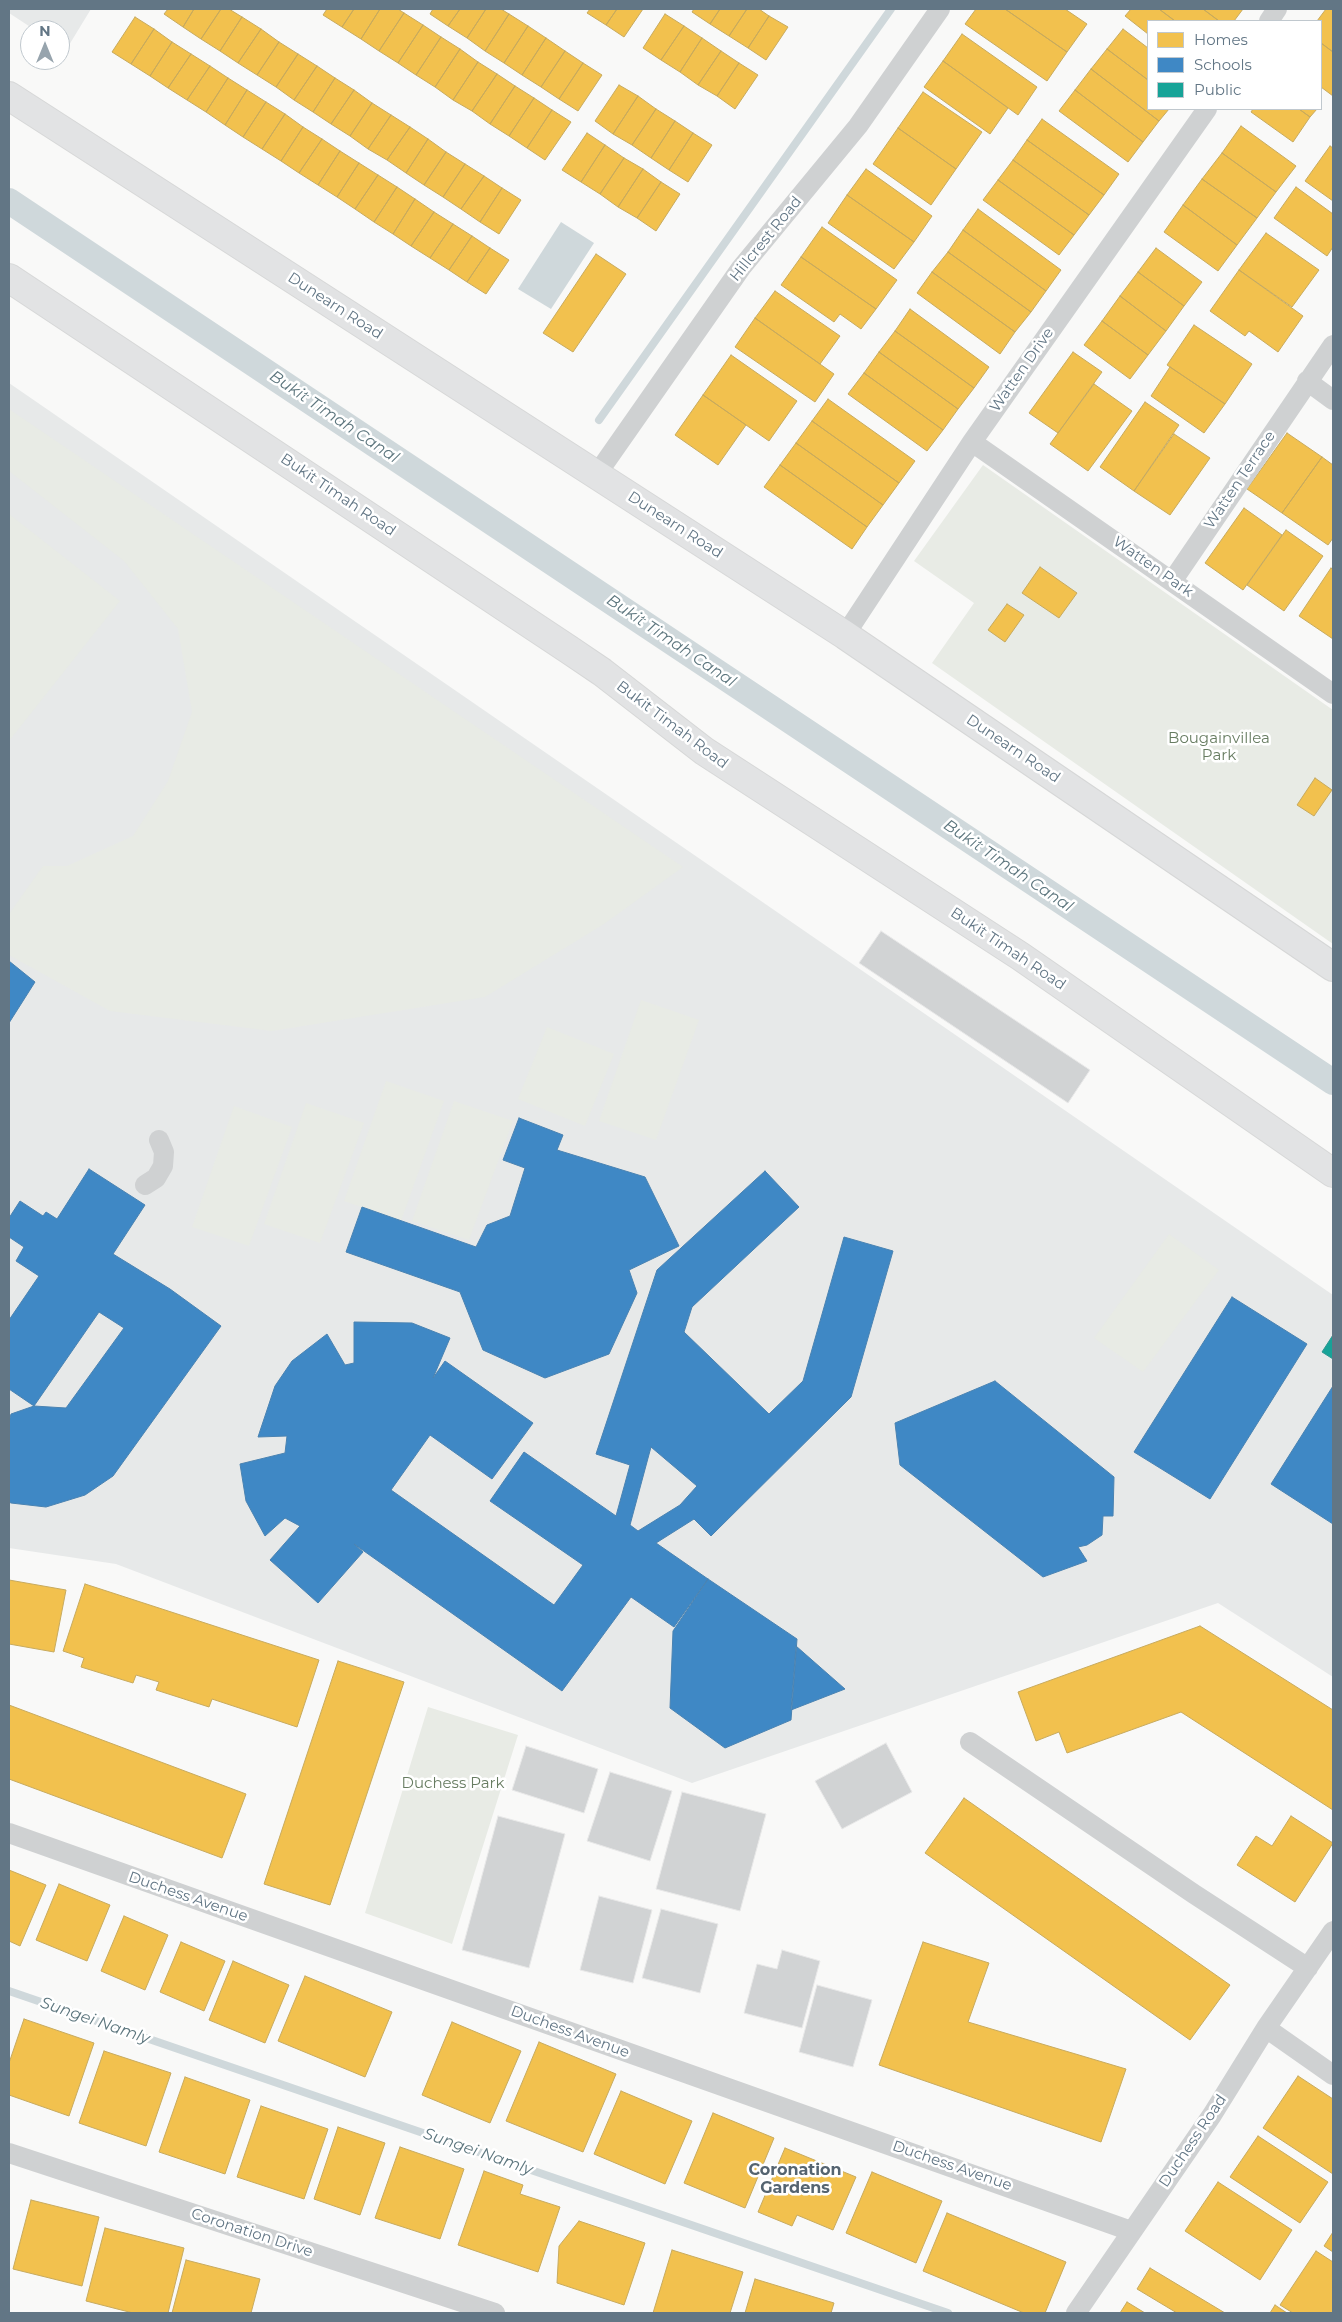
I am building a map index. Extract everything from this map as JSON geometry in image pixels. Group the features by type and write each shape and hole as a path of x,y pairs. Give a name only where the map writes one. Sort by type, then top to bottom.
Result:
{"highway":[{"name":"Dunearn Road","path":"9,96 845,635 1333,967"},
{"name":"Bukit Timah Road","path":"9,278 575,654 704,751 1020,956 1333,1173"}],"street":[{"name":"Hillcrest Road","path":"597,474 741,268 858,126 940,9"},
{"path":"1270,20 1277,9"},
{"name":"Watten Drive","path":"845,635 972,442 1206,110"},
{"name":"Watten Terrace","path":"1173,580 1333,345"},
{"path":"1307,381 1333,400"},
{"name":"Watten Park","path":"972,442 1173,580 1333,694"},
{"path":"145,1185 156,1178 163,1166 164,1152 158,1140"},
{"path":"970,1742 1194,1894 1308,1968"},
{"name":"Duchess Avenue","path":"9,1833 1131,2231"},
{"name":"Duchess Road","path":"1076,2313 1212,2115 1266,2028 1333,1931"},
{"path":"1266,2028 1333,2075"},
{"name":"Coronation Drive","path":"9,2153 496,2313"}],"shaded area":[{"path":"9,9 91,9 70,43 70,20 20,20 9,13"},
{"path":"561,222 594,243 551,309 518,289"},
{"path":"9,383 1333,1295 1333,1677 1218,1603 692,1783 116,1564 9,1548"}],"green space":[{"path":"9,409 683,867 604,924 485,997 272,1031 110,1011 9,955 9,914 43,866 67,866 133,836 168,781 192,712 178,629 124,561 9,471"},
{"name":"Bougainvillea Park","path":"983,465 1333,710 1333,944 932,663 974,603 914,561"},
{"path":"9,514 120,601 9,741"},
{"path":"641,1000 699,1020 656,1140 599,1121"},
{"path":"547,1027 614,1054 585,1126 518,1099"},
{"path":"386,1081 444,1101 401,1221 344,1201"},
{"path":"454,1101 513,1121 469,1240 412,1221"},
{"path":"306,1103 364,1123 320,1243 264,1224"},
{"path":"234,1106 292,1127 249,1246 192,1227"},
{"path":"1169,1234 1219,1270 1143,1372 1094,1338"},
{"name":"Duchess Park","path":"428,1707 518,1735 452,1944 365,1913"}],"building: Homes":[{"path":"168,9 194,9 183,27 164,14"},
{"path":"194,9 221,9 201,39 183,27"},
{"path":"221,9 229,9 242,17 220,51 201,39"},
{"path":"327,9 354,9 342,27 323,15"},
{"path":"354,9 380,9 361,39 342,27"},
{"path":"380,9 398,9 404,13 379,51 361,39"},
{"path":"433,9 460,9 448,26 430,14"},
{"path":"460,9 486,9 467,38 448,26"},
{"path":"486,9 501,9 509,14 485,51 467,38"},
{"path":"590,9 617,9 606,25 587,13"},
{"path":"617,9 643,9 624,37 606,25"},
{"path":"694,9 720,9 710,24 692,12"},
{"path":"720,9 747,9 729,36 710,24"},
{"path":"747,9 759,9 769,16 748,48 729,36"},
{"path":"976,9 1005,9 1067,52 1047,81 965,24"},
{"path":"1005,9 1065,9 1087,24 1067,52"},
{"path":"1131,9 1159,9 1174,20 1147,20 1147,33 1125,16"},
{"path":"1159,9 1203,9 1218,20 1174,20"},
{"path":"1203,9 1243,9 1235,20 1218,20"},
{"path":"1326,9 1333,9 1333,52 1322,44 1322,20 1318,20"},
{"path":"404,13 423,25 398,63 379,51"},
{"path":"509,14 528,26 504,63 485,51"},
{"path":"665,14 684,26 661,60 643,48"},
{"path":"769,16 788,27 766,60 748,48"},
{"path":"135,17 154,29 131,64 112,52"},
{"path":"242,17 261,29 238,63 220,51"},
{"path":"423,25 441,37 416,75 398,63"},
{"path":"528,26 546,38 522,75 504,63"},
{"path":"684,26 702,38 680,72 661,60"},
{"path":"154,29 172,42 150,76 131,64"},
{"path":"261,29 279,42 257,75 238,63"},
{"path":"1123,29 1147,47 1147,79 1107,49"},
{"path":"962,34 1037,87 1018,115 943,61"},
{"path":"441,37 460,49 435,87 416,75"},
{"path":"546,38 565,51 541,87 522,75"},
{"path":"702,38 721,51 698,85 680,72"},
{"path":"172,42 191,54 168,88 150,76"},
{"path":"279,42 298,54 276,87 257,75"},
{"path":"1322,44 1333,52 1333,96 1322,88"},
{"path":"460,49 478,62 453,100 435,87"},
{"path":"1107,49 1147,79 1147,110 1168,110 1159,121 1091,69"},
{"path":"565,51 583,63 559,99 541,87"},
{"path":"721,51 739,63 717,96 698,85"},
{"path":"191,54 210,66 187,100 168,88"},
{"path":"298,54 317,66 294,100 276,87"},
{"path":"943,61 1008,108 990,134 924,87"},
{"path":"478,62 497,74 472,111 453,100"},
{"path":"583,63 602,75 578,111 559,99"},
{"path":"739,63 758,75 735,109 717,96"},
{"path":"210,66 228,78 206,112 187,100"},
{"path":"317,66 335,78 313,112 294,100"},
{"path":"1091,69 1159,121 1143,142 1075,90"},
{"path":"497,74 515,86 490,124 472,111"},
{"path":"228,78 247,90 225,125 206,112"},
{"path":"335,78 354,90 331,124 313,112"},
{"path":"619,85 638,96 613,134 595,121"},
{"path":"515,86 534,98 509,136 490,124"},
{"path":"247,90 266,102 243,137 225,125"},
{"path":"354,90 372,103 350,136 331,124"},
{"path":"1075,90 1143,142 1128,162 1059,111"},
{"path":"923,92 982,132 956,169 898,128"},
{"path":"638,96 656,109 632,145 613,134"},
{"path":"534,98 552,110 527,148 509,136"},
{"path":"266,102 285,114 262,149 243,137"},
{"path":"372,103 391,115 368,149 350,136"},
{"path":"656,109 675,121 651,158 632,145"},
{"path":"552,110 571,122 545,160 527,148"},
{"path":"1252,110 1300,110 1310,117 1293,142 1251,112"},
{"path":"1300,110 1316,110 1310,117"},
{"path":"285,114 303,127 281,161 262,149"},
{"path":"391,115 410,127 387,160 368,149"},
{"path":"1042,119 1119,174 1104,195 1027,140"},
{"path":"675,121 693,133 669,170 651,158"},
{"path":"1241,126 1296,166 1276,192 1222,153"},
{"path":"303,127 322,139 299,173 281,161"},
{"path":"410,127 428,139 406,173 387,160"},
{"path":"898,128 956,169 931,205 873,164"},
{"path":"587,133 605,145 581,182 562,170"},
{"path":"693,133 712,145 688,182 669,170"},
{"path":"322,139 340,151 318,185 299,173"},
{"path":"428,139 446,152 424,185 406,173"},
{"path":"1027,140 1104,195 1089,215 1013,160"},
{"path":"605,145 624,158 600,194 581,182"},
{"path":"1330,146 1333,148 1333,201 1305,181"},
{"path":"340,151 359,163 337,197 318,185"},
{"path":"446,152 465,164 443,197 424,185"},
{"path":"1222,153 1276,192 1257,218 1202,179"},
{"path":"624,158 643,169 618,207 600,194"},
{"path":"1013,160 1089,215 1074,235 998,180"},
{"path":"359,163 378,175 355,209 337,197"},
{"path":"465,164 484,176 461,209 443,197"},
{"path":"643,169 661,182 637,218 618,207"},
{"path":"866,169 932,216 914,242 847,195"},
{"path":"378,175 397,187 374,222 355,209"},
{"path":"484,176 502,188 480,222 461,209"},
{"path":"1202,179 1257,218 1237,245 1183,205"},
{"path":"998,180 1074,235 1059,255 983,200"},
{"path":"661,182 680,194 656,231 637,218"},
{"path":"397,187 415,199 393,234 374,222"},
{"path":"1296,187 1333,214 1333,247 1327,256 1274,218"},
{"path":"502,188 521,200 499,234 480,222"},
{"path":"847,195 914,242 894,269 828,223"},
{"path":"415,199 434,212 411,246 393,234"},
{"path":"1183,205 1237,245 1218,271 1164,232"},
{"path":"978,209 1061,270 1046,291 963,230"},
{"path":"434,212 453,224 430,258 411,246"},
{"path":"453,224 472,236 449,270 430,258"},
{"path":"822,227 897,280 876,309 801,257"},
{"path":"963,230 1046,291 1031,312 948,252"},
{"path":"1266,233 1319,270 1292,307 1239,270"},
{"path":"472,236 490,248 467,282 449,270"},
{"path":"490,248 509,260 486,294 467,282"},
{"path":"1156,248 1202,282 1184,306 1138,272"},
{"path":"948,252 1031,312 1015,332 932,272"},
{"path":"596,254 626,274 573,352 543,333"},
{"path":"801,257 876,309 861,329 840,314 834,322 781,285"},
{"path":"1239,270 1303,316 1278,352 1249,331 1245,336 1210,311"},
{"path":"932,272 1015,332 1000,354 917,293"},
{"path":"1138,272 1184,306 1166,331 1120,296"},
{"path":"775,291 840,336 820,364 755,318"},
{"path":"1120,296 1166,331 1148,355 1102,321"},
{"path":"910,309 989,367 974,388 895,331"},
{"path":"755,318 834,374 815,402 735,347"},
{"path":"1102,321 1148,355 1130,379 1084,345"},
{"path":"1194,325 1252,364 1225,404 1167,365"},
{"path":"895,331 974,388 958,409 879,352"},
{"path":"879,352 958,409 943,430 864,373"},
{"path":"1073,352 1102,372 1058,433 1029,413"},
{"path":"731,355 797,401 769,441 703,395"},
{"path":"1170,367 1225,404 1204,433 1151,396"},
{"path":"864,373 943,430 927,451 848,394"},
{"path":"1094,384 1132,411 1088,471 1050,444"},
{"path":"703,395 746,425 718,465 675,435"},
{"path":"828,399 915,461 899,483 812,421"},
{"path":"1145,402 1179,425 1134,491 1100,467"},
{"path":"812,421 899,483 883,505 796,443"},
{"path":"1287,433 1322,457 1282,513 1247,489"},
{"path":"1174,434 1210,458 1170,515 1134,491"},
{"path":"796,443 883,505 867,527 780,465"},
{"path":"1322,457 1333,465 1333,538 1328,545 1282,513"},
{"path":"780,465 867,527 852,549 764,487"},
{"path":"1244,508 1282,535 1243,590 1205,563"},
{"path":"1286,530 1323,556 1284,611 1247,585"},
{"path":"1040,567 1077,593 1059,618 1022,593"},
{"path":"1331,568 1333,570 1333,639 1299,616"},
{"path":"1007,604 1024,615 1005,642 988,630"},
{"path":"1315,778 1332,790 1314,816 1297,805"},
{"path":"9,1580 66,1590 54,1652 9,1644"},
{"path":"85,1584 319,1660 297,1727 212,1699 209,1707 156,1690 159,1682 136,1675 133,1683 81,1667 84,1658 63,1651"},
{"path":"1200,1626 1333,1710 1333,1810 1181,1712 1067,1753 1059,1732 1036,1741 1018,1692"},
{"path":"338,1661 404,1682 330,1905 264,1884"},
{"path":"9,1705 246,1794 222,1858 9,1779"},
{"path":"964,1798 1230,1985 1190,2040 925,1853"},
{"path":"1291,1816 1333,1843 1295,1902 1237,1865 1256,1836 1272,1846"},
{"path":"9,1870 46,1885 20,1946 9,1941"},
{"path":"59,1884 110,1905 87,1961 36,1940"},
{"path":"124,1916 168,1935 145,1990 101,1971"},
{"path":"181,1942 225,1961 204,2011 160,1992"},
{"path":"923,1942 989,1963 968,2022 1126,2069 1101,2142 879,2065"},
{"path":"233,1961 289,1985 265,2043 209,2020"},
{"path":"305,1976 392,2012 365,2077 278,2041"},
{"path":"24,2019 94,2043 69,2116 9,2095 9,2063"},
{"path":"452,2022 521,2051 490,2123 422,2095"},
{"path":"539,2042 616,2074 583,2152 506,2121"},
{"path":"104,2051 171,2073 146,2146 79,2123"},
{"path":"1298,2076 1333,2099 1333,2174 1263,2128"},
{"path":"185,2077 250,2100 225,2174 159,2152"},
{"path":"621,2091 692,2121 665,2184 594,2154"},
{"path":"261,2106 328,2129 304,2199 237,2177"},
{"path":"713,2113 774,2138 745,2208 684,2183"},
{"path":"338,2127 385,2143 360,2215 314,2199"},
{"path":"1258,2136 1328,2182 1300,2223 1230,2177"},
{"path":"400,2147 464,2169 440,2239 375,2218"},
{"path":"785,2148 856,2177 833,2230 797,2215 792,2226 758,2212"},
{"path":"484,2171 523,2185 520,2194 560,2207 538,2272 458,2245"},
{"path":"872,2172 942,2201 916,2263 846,2233"},
{"path":"1218,2182 1292,2230 1260,2280 1185,2231"},
{"path":"31,2200 99,2217 82,2286 13,2269"},
{"path":"947,2213 1066,2262 1045,2313 1024,2313 923,2271"},
{"path":"579,2221 645,2243 624,2305 557,2283 559,2246"},
{"path":"105,2228 184,2248 168,2313 133,2313 86,2301"},
{"path":"1333,2232 1333,2252 1324,2246"},
{"path":"672,2250 743,2272 730,2313 653,2313"},
{"path":"1316,2251 1333,2262 1333,2313 1293,2313 1280,2305"},
{"path":"186,2260 260,2279 251,2313 172,2313"},
{"path":"1150,2268 1225,2313 1177,2313 1137,2289"},
{"path":"755,2279 834,2303 831,2313 745,2313"},
{"path":"1127,2302 1145,2313 1120,2313"},
{"path":"1275,2305 1287,2313 1270,2313"}],"building: Schools":[{"path":"9,961 35,982 9,1023"},
{"path":"519,1118 563,1135 557,1150 645,1177 679,1246 629,1270 637,1293 609,1354 545,1378 483,1350 460,1292 346,1252 362,1207 476,1247 487,1225 510,1216 525,1168 503,1160"},
{"path":"89,1169 145,1205 113,1254 170,1289 221,1326 113,1476 85,1495 46,1507 9,1502 9,1422 11,1414 34,1406 9,1389 9,1320 39,1276 16,1261 24,1247 9,1237 9,1218 20,1201 43,1216 46,1212 57,1219","holes":["99,1312 124,1328 66,1408 34,1406"]},
{"path":"765,1171 799,1207 692,1307 684,1332 769,1414 803,1381 844,1237 893,1251 851,1397 711,1536 694,1519 656,1543 708,1579 674,1627 631,1597 562,1691 354,1544 363,1552 318,1603 270,1560 300,1526 285,1518 265,1536 246,1501 240,1464 285,1453 287,1436 258,1437 275,1386 292,1361 327,1334 345,1365 354,1363 354,1322 412,1323 450,1338 433,1378 445,1361 533,1423 492,1479 430,1435 391,1490 554,1605 583,1565 490,1501 524,1452 616,1516 630,1465 596,1454 657,1270","holes":["651,1447 697,1486 680,1505 638,1531 630,1525"]},
{"path":"1232,1297 1307,1344 1210,1499 1134,1452"},
{"path":"995,1381 1114,1477 1113,1516 1103,1516 1102,1535 1087,1545 1078,1547 1087,1561 1043,1577 900,1465 895,1423"},
{"path":"1333,1386 1333,1524 1271,1484"},
{"path":"708,1579 797,1639 791,1720 725,1748 670,1708 673,1631"},
{"path":"796,1646 845,1689 791,1710"}],"building: Public":[{"path":"1333,1335 1333,1359 1322,1352"}],"building: Other":[{"path":"881,931 1090,1070 1068,1103 859,963"},
{"path":"886,1743 912,1792 842,1829 815,1781"},
{"path":"526,1746 598,1769 584,1813 512,1790"},
{"path":"610,1772 672,1791 650,1861 587,1841"},
{"path":"682,1792 766,1814 740,1911 656,1889"},
{"path":"498,1816 565,1834 529,1968 462,1950"},
{"path":"599,1896 652,1910 633,1983 580,1970"},
{"path":"661,1909 718,1924 700,1993 642,1978"},
{"path":"782,1950 820,1961 802,2028 744,2013 757,1964 777,1969"},
{"path":"817,1985 872,2000 853,2067 799,2052"}],"waterway":[{"path":"599,420 891,9"},
{"name":"Bukit Timah Canal","path":"9,201 1333,1082"},
{"name":"Sungei Namly","path":"9,1991 948,2313"}],"district":[{"name":"Coronation Gardens","path":"795,2179"}]}
